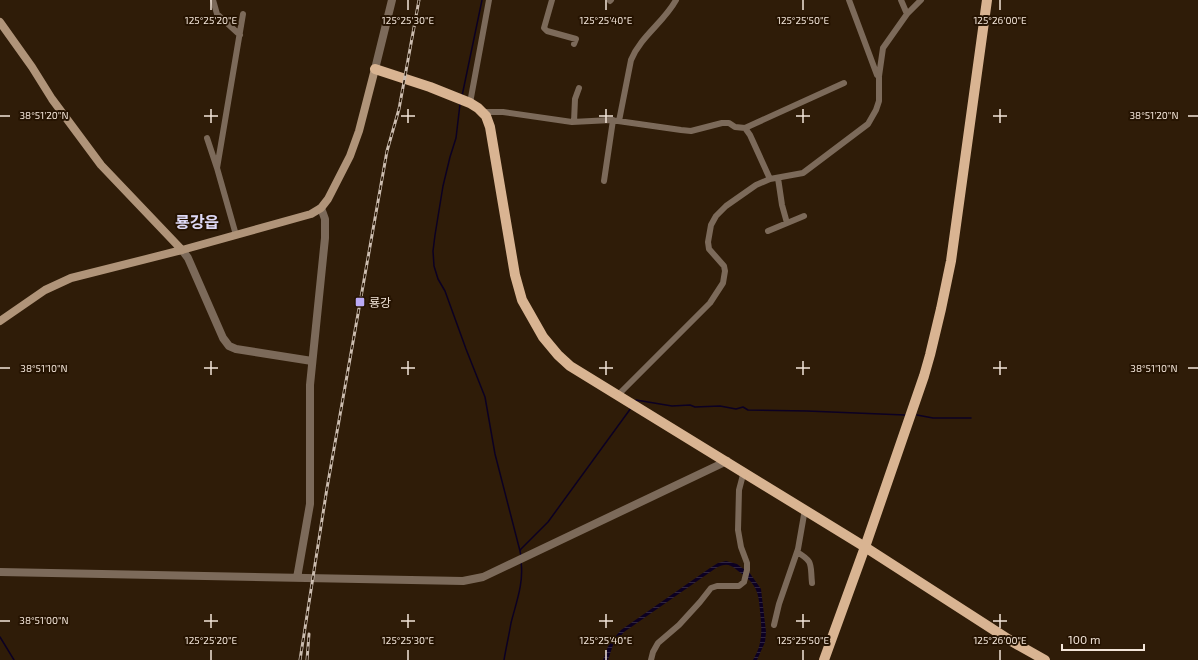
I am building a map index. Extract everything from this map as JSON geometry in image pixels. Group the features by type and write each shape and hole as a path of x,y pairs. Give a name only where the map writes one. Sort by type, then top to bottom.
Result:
{"main road":[{"path":"824,660 866,547 920,390 930,355 941,309 955,235 988,0"},
{"path":"0,22 32,67 52,99 101,165 182,250"},
{"path":"0,321 45,290 71,278 182,250 311,214 321,208 328,199 350,156 359,130 375,69 430,87 464,101 486,116 490,127 515,275 522,300 543,337 558,355 570,366 744,471 866,547 1011,641 1044,660"}],"street":[{"path":"214,0 217,14 240,35"},
{"path":"375,69 392,0"},
{"path":"464,101 489,0"},
{"path":"552,0 544,28 547,31 576,39 574,44"},
{"path":"604,181 616,120 625,95 631,60 641,42 676,0"},
{"path":"849,0 874,67 879,76"},
{"path":"901,0 907,14"},
{"path":"618,395 628,383 710,303 723,283 726,271 724,266 709,249 708,242 716,216 726,206 751,188 770,179 803,173 868,124 878,105 879,76 882,53 885,44 907,14 921,0"},
{"path":"217,168 243,14"},
{"path":"482,112 503,112 574,122 616,120 691,131 722,123 729,123 735,127 746,128 844,82"},
{"path":"574,122 575,99 579,88"},
{"path":"746,128 770,179"},
{"path":"207,138 236,235"},
{"path":"778,178 787,223"},
{"path":"297,578 310,504 309,412 312,361 325,238 324,219 321,208"},
{"path":"768,231 804,216"},
{"path":"182,250 188,258 223,338 229,346 236,349 312,361"},
{"path":"0,572 463,581 483,577 727,461"},
{"path":"650,660 658,643 679,625 711,588 717,586 739,586 744,582 748,563 741,547 738,530 739,490 744,471"},
{"path":"774,625 779,604 797,552 805,509"},
{"path":"797,552 810,562 812,583"}],"shaded area":[{"path":"726,561 737,564 745,570 744,575 728,565 716,568 624,632 613,645 608,660 603,660 609,644 621,630 710,568 718,563"},
{"path":"749,572 761,589 766,632 765,642 757,660 753,660 759,648 761,618 756,589 747,578"}],"waterway":[{"path":"462,96 482,0"},
{"path":"460,104 456,138 443,186 435,235 433,251 434,266 485,397 495,454 520,551"},
{"path":"635,402 636,400 672,406 720,406 736,409 743,407 748,410 905,415"},
{"path":"521,556 521,549 548,522 631,408"},
{"path":"917,415 933,418 971,418"},
{"path":"504,660 520,585 522,570 521,562"},
{"path":"0,637 14,660"}],"railway":[{"path":"300,660 327,488 387,151 399,109 419,0"},
{"path":"307,660 309,634"}],"place":[{"name":"룡강","path":"360,302"}],"district":[{"name":"룡강읍","path":"197,221"}]}
